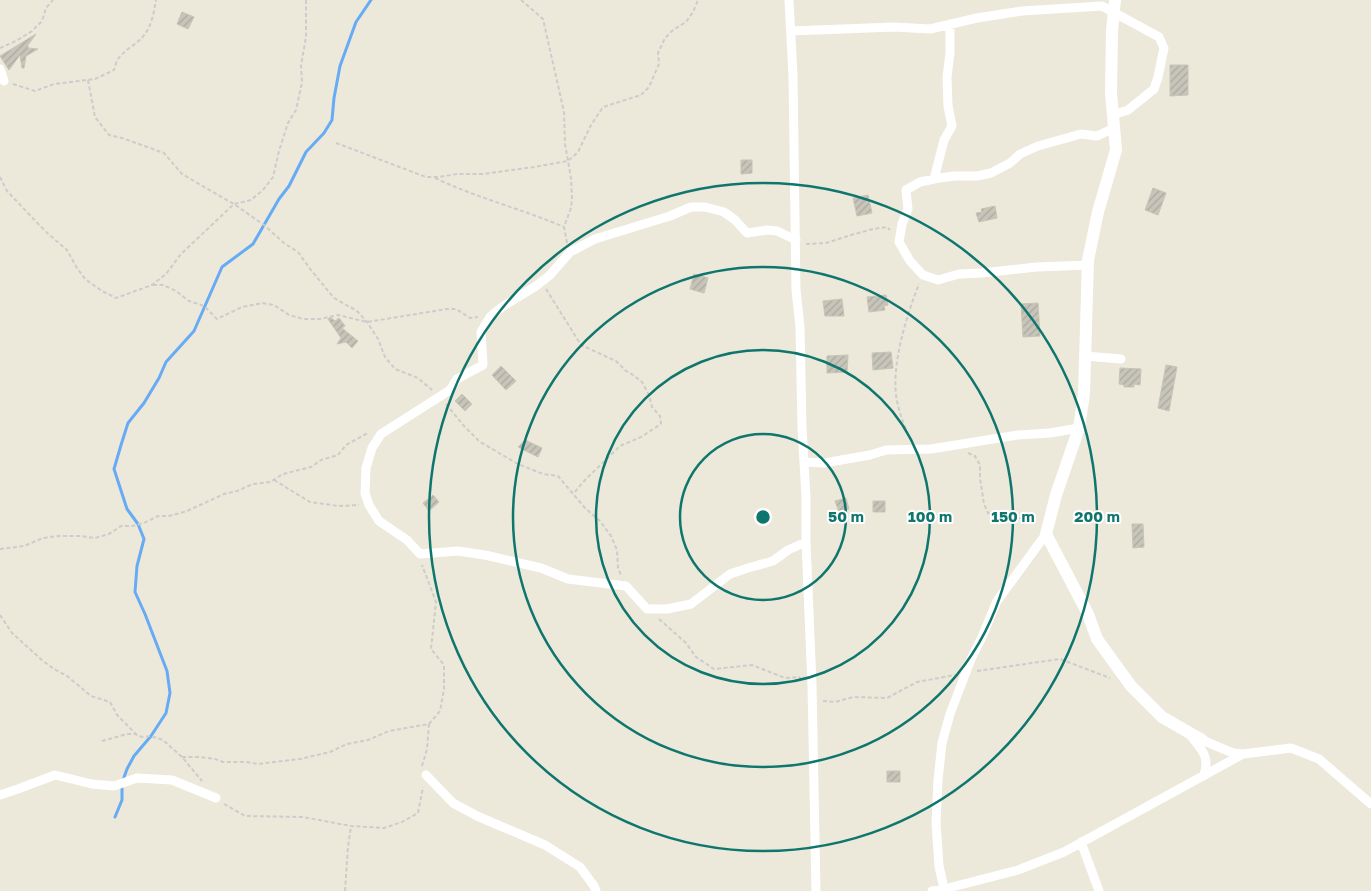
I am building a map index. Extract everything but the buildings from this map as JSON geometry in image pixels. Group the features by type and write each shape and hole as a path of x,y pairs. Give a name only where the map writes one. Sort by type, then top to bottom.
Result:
{"street":[{"path":"789,0 793,76 796,290 800,328 812,685 816,891"},
{"path":"791,31 894,26 930,29 977,18 1022,11 1114,6 1159,37 1164,48 1154,89 1098,136 1081,134 1038,146 1020,154 1010,163 991,173 977,176 955,176 934,179 920,182 906,190 908,208 902,224 899,242 910,261 923,274 938,280 959,274 1088,264"},
{"path":"944,889 939,866 936,823 942,743 950,714 971,659 997,602 1046,534 1056,496 1079,428 1084,394 1088,264 1098,212 1116,150 1111,93 1114,6"},
{"path":"934,179 944,140 952,126 948,106 947,77 950,53 950,24"},
{"path":"0,69 4,81"},
{"path":"796,240 777,231 767,230 747,233 735,220 724,212 705,207 691,207 670,216 595,239 570,252 542,282 502,306 493,314 481,332 483,365 457,379 450,390 381,434 372,448 366,468 365,493 369,505 379,521 407,540 420,554 448,551 466,552 541,568 568,579 626,586 647,609 667,609 691,604 730,574 773,561 788,550 806,542"},
{"path":"1085,356 1121,359"},
{"path":"804,462 824,462 854,458 886,450 931,449 1018,435 1050,433 1079,428"},
{"path":"1046,534 1088,614 1097,639 1131,686 1162,717 1202,740 1233,753 1243,754 1291,748 1319,759 1371,804"},
{"path":"1188,732 1205,753 1207,766 1204,775"},
{"path":"932,891 1018,870 1064,852 1243,754"},
{"path":"0,794 55,775 92,784 114,786 137,778 172,780 216,798"},
{"path":"426,775 453,803 477,816 545,845 580,867 596,891"},
{"path":"1081,842 1099,891"}],"path":[{"path":"0,48 32,31 42,21 46,8 53,0"},
{"path":"4,81 35,90 54,84 95,79 114,70 118,59 146,33 154,12 156,0"},
{"path":"0,177 7,191 44,231 67,250 85,280 116,298 152,285 166,274 181,254 234,204 251,200 263,190 273,177 288,124 296,110 302,82 301,66 306,37 306,0"},
{"path":"520,0 543,19 564,112 565,144 571,178 572,198 571,208 564,227 570,252"},
{"path":"336,143 426,177 482,174 568,161 578,152 591,125 603,107 641,95 649,87 659,64 658,54 665,38 673,30 686,22 698,0"},
{"path":"88,80 95,117 109,135 164,153 182,174 234,204 264,225 284,243 298,252 334,298 357,311 367,322 378,339 385,357 395,369 418,378 440,396 464,426 480,442 518,464 543,474 558,476 611,536 617,550 618,568 626,586"},
{"path":"433,177 457,188 564,227"},
{"path":"796,240 805,244 826,243 887,227 893,232 899,242"},
{"path":"915,449 904,424 897,399 896,379 902,338 923,274"},
{"path":"542,282 581,345 616,362 642,382 649,395 652,407 660,416 661,424 641,437 620,446 573,494"},
{"path":"152,285 163,285 176,291 189,301 204,306 217,319 242,307 262,303 274,306 289,315 303,318 320,319 338,315 367,322 447,309 456,309 470,318 493,314"},
{"path":"0,549 24,546 43,538 60,536 95,538 109,534 121,526 132,526 158,516 169,516 187,512 224,494 237,491 252,484 270,482 283,474 311,466 321,460 338,455 346,445 366,434 381,434"},
{"path":"956,444 964,452 975,456 980,465 984,504 988,513 1000,518 1019,517 1030,520 1043,528 1046,534"},
{"path":"274,480 310,502 339,506 369,505"},
{"path":"102,741 127,734 142,737 151,736 163,740 182,758 216,798 245,816 303,817 351,826 384,828 402,822 418,813 426,775 421,768 426,749 429,724 440,711 444,689 444,666 430,649 436,602 423,568 420,554"},
{"path":"647,609 686,642 696,657 714,669 752,665 785,678 799,677 812,685"},
{"path":"0,615 23,645 54,670 67,676 91,696 110,702 117,715 138,736"},
{"path":"182,758 215,758 223,762 258,764 300,759 330,752 348,744 368,740 389,731 429,724"},
{"path":"345,891 351,826"}],"waterway":[{"path":"115,817 122,800 122,783 127,769 134,756 151,736 166,713 170,693 167,671 135,592 137,566 144,539 138,524 127,509 114,469 121,445 128,423 144,403 166,362 194,331 222,267 253,244 279,199 289,186 306,152 324,133 332,120 340,66 356,22 371,0"}]}
